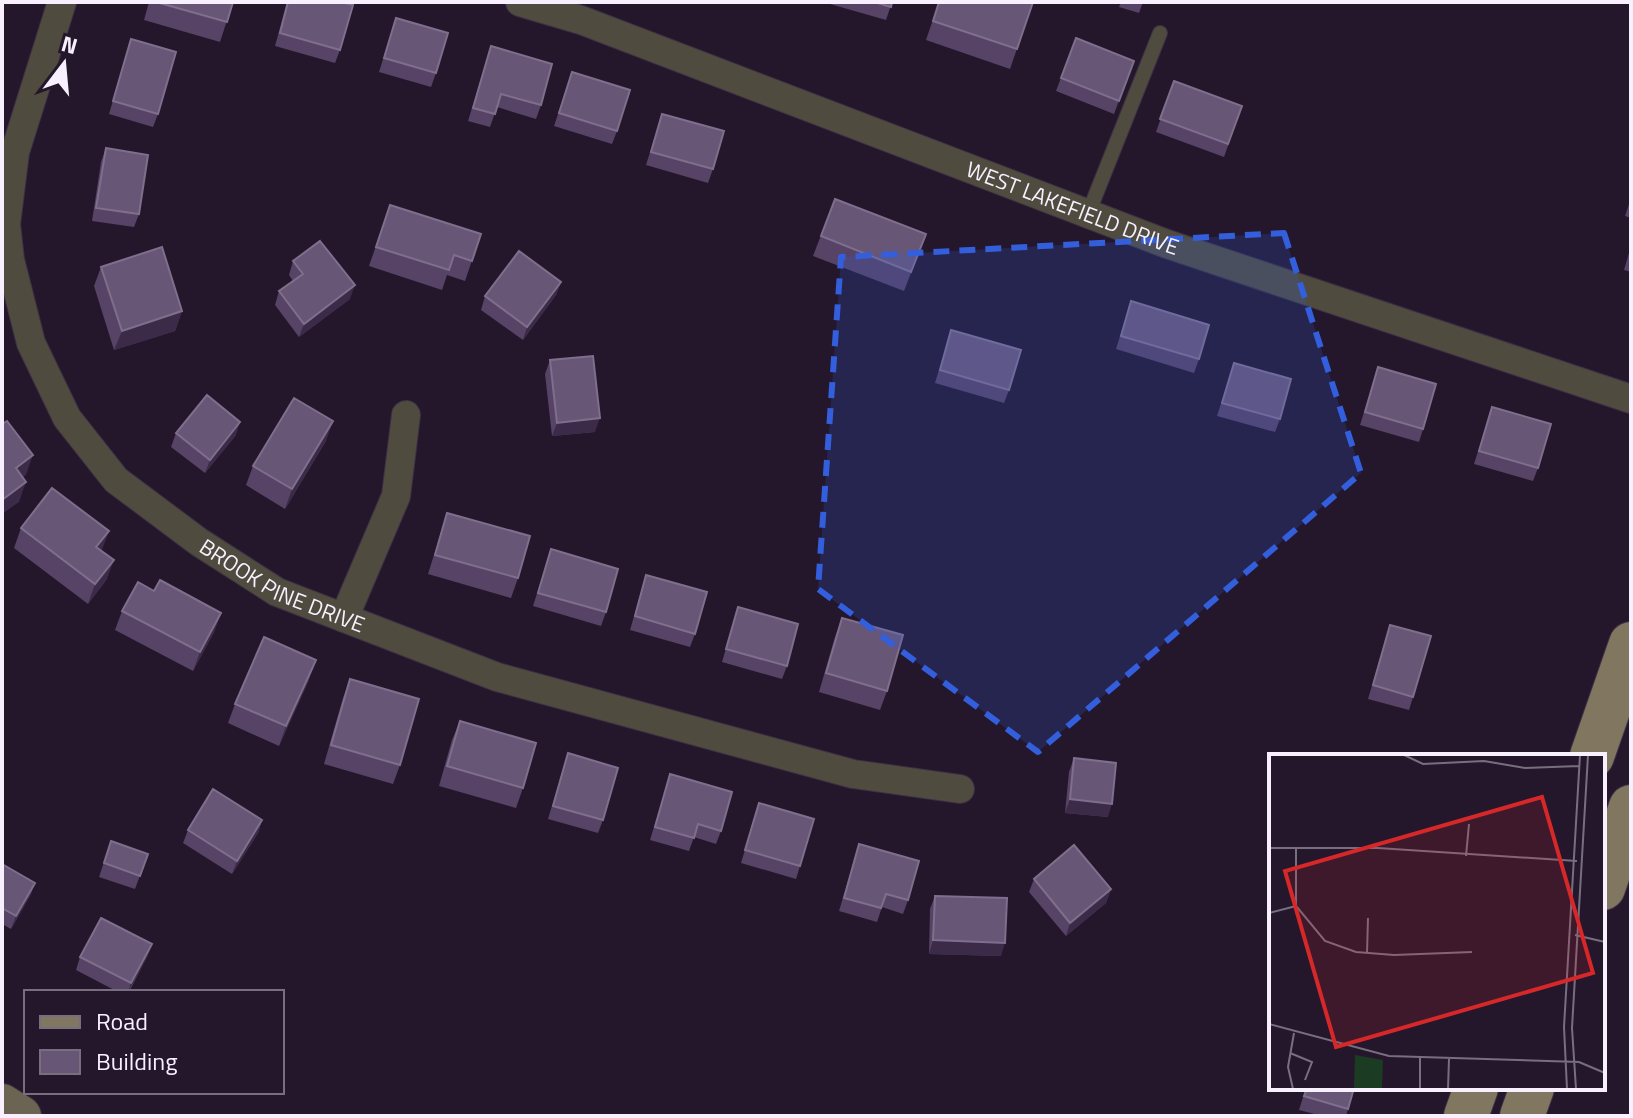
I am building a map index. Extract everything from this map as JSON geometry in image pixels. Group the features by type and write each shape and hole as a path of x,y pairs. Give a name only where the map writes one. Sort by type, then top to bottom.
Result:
{"main road":[{"path":"1593,754 1631,644"},
{"path":"1609,873 1631,807"},
{"path":"1466,1116 1475,1090"},
{"path":"1522,1116 1531,1090"}],"street":[{"name":"BROOK PINE DRIVE","path":"62,2 15,152 4,224 31,343 67,418 116,480 199,542 277,592 497,677 853,774 960,789"},
{"name":"WEST LAKEFIELD DRIVE","path":"520,2 581,20 1167,244 1631,399"},
{"path":"344,618 396,496 406,415"},
{"path":"2,1104 21,1116"}],"lane":[{"path":"1088,214 1160,33"}],"highlighted area":[{"path":"1284,233 1361,473 1038,752 818,589 841,257"}],"building":[{"path":"156,2 233,2 227,22"},
{"path":"288,2 341,2 353,5 340,50 280,33"},
{"path":"874,2 892,2 891,7"},
{"path":"939,2 1033,2 1017,49 933,21"},
{"path":"396,18 448,33 436,73 384,58"},
{"path":"1076,38 1134,61 1119,101 1061,78"},
{"path":"131,39 176,52 158,114 113,101"},
{"path":"491,46 552,64 541,105 501,94 495,114 473,108"},
{"path":"572,72 630,90 617,131 559,113"},
{"path":"1174,81 1242,106 1228,144 1160,119"},
{"path":"662,114 724,131 713,169 651,152"},
{"path":"106,148 148,155 139,214 96,208"},
{"path":"835,199 926,234 911,272 821,236"},
{"path":"390,205 481,234 472,261 454,255 449,270 376,247"},
{"path":"320,241 355,285 304,324 279,291 303,274 293,261"},
{"path":"162,247 182,311 122,331 101,267"},
{"path":"519,251 561,282 527,327 485,296"},
{"path":"1131,301 1209,325 1199,359 1121,336"},
{"path":"951,330 1021,350 1009,390 940,370"},
{"path":"593,356 600,418 557,423 550,360"},
{"path":"1234,363 1291,379 1280,419 1222,403"},
{"path":"1378,367 1436,384 1423,429 1365,412"},
{"path":"207,395 240,422 210,460 176,433"},
{"path":"294,398 333,421 292,489 253,466"},
{"path":"1492,407 1551,424 1538,468 1479,451"},
{"path":"7,421 33,455 16,468 26,482 2,500 2,424"},
{"path":"52,488 109,531 96,547 114,560 95,584 21,528"},
{"path":"447,513 530,536 518,578 435,555"},
{"path":"551,549 618,569 606,612 538,593"},
{"path":"646,575 707,592 695,634 635,616"},
{"path":"160,580 221,613 200,652 122,611 138,582 154,591"},
{"path":"738,607 798,624 787,666 726,649"},
{"path":"842,618 903,635 887,691 826,673"},
{"path":"1390,625 1431,636 1413,697 1373,685"},
{"path":"264,637 316,660 286,726 235,704"},
{"path":"350,679 419,699 400,765 331,745"},
{"path":"460,721 536,743 523,788 447,766"},
{"path":"568,753 618,768 603,820 553,806"},
{"path":"1074,758 1116,763 1112,804 1070,799"},
{"path":"670,774 732,792 721,831 698,824 694,838 655,827"},
{"path":"213,789 262,820 237,861 188,830"},
{"path":"759,803 814,819 800,866 745,850"},
{"path":"111,841 148,854 140,876 104,863"},
{"path":"859,844 919,861 908,900 886,894 881,908 844,898"},
{"path":"1074,845 1111,889 1070,923 1034,879"},
{"path":"2,864 35,883 16,916 2,908"},
{"path":"935,896 1007,898 1005,943 933,940"},
{"path":"101,918 152,944 131,983 80,957"},
{"path":"1306,1090 1353,1090 1348,1109 1304,1096"}]}
